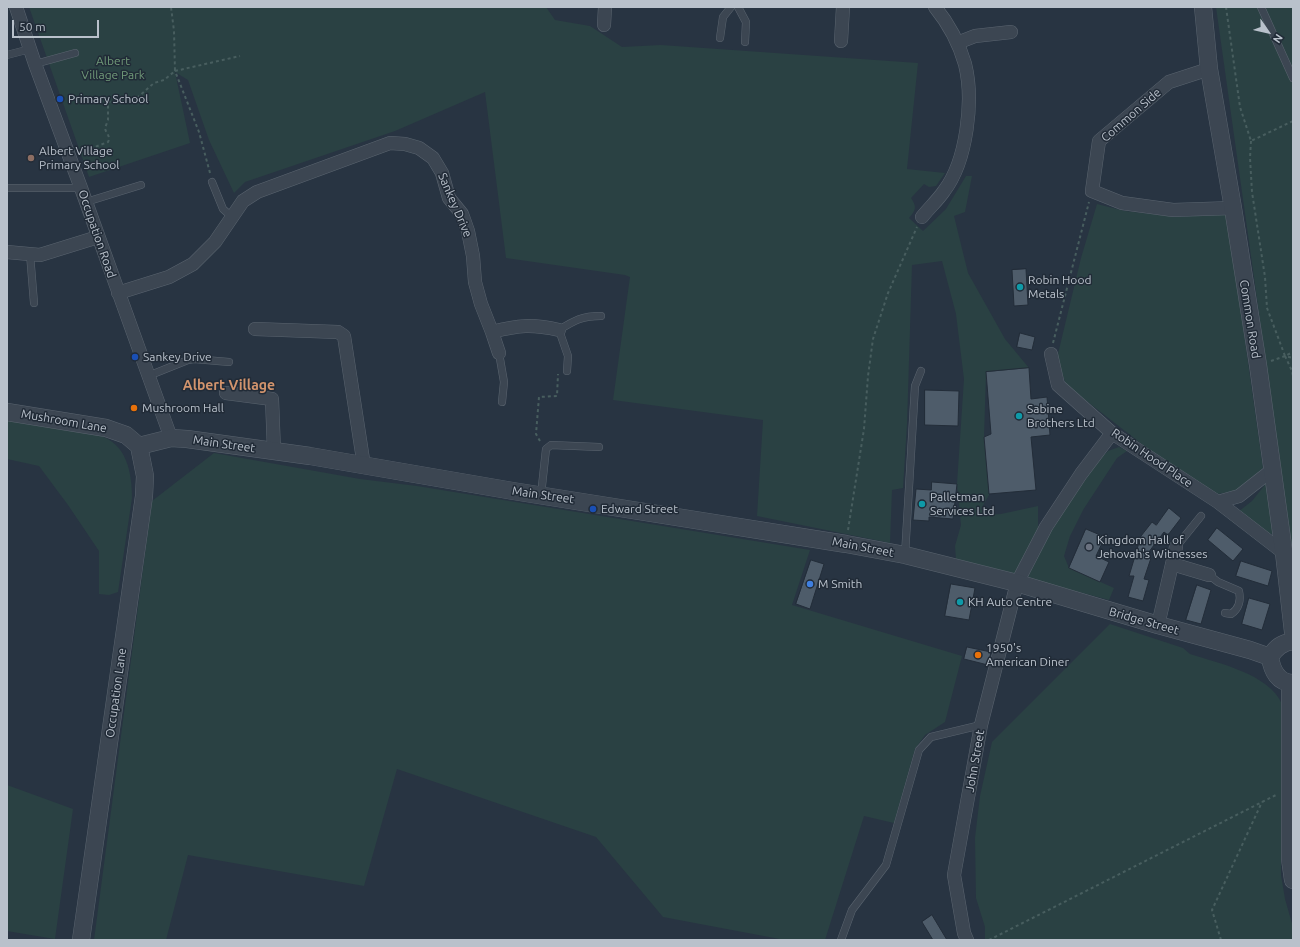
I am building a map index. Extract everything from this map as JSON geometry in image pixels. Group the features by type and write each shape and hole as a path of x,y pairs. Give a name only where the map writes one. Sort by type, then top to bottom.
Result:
{"street":[{"name":"Occupation Road","path":"16,7 35,64 171,438"},
{"path":"604,25 605,7"},
{"path":"841,41 843,7"},
{"path":"922,217 945,191 953,176 966,138 968,120 968,83 965,64 957,43 944,18 935,7"},
{"name":"Common Road","path":"1203,7 1208,69 1233,208 1258,366 1284,554 1293,632"},
{"path":"957,43 975,36 1011,32"},
{"name":"Common Side","path":"1092,191 1099,141 1168,82 1208,69"},
{"name":"Sankey Drive","path":"118,293 169,276 193,264 215,242 243,201 257,192 390,143 405,144 419,148 433,158 442,173 449,198 462,214 468,231 473,256 475,282 481,304 499,353"},
{"path":"1092,191 1122,203 1173,210 1233,208"},
{"path":"7,252 40,255 98,237"},
{"path":"492,332 526,325 542,326 559,330"},
{"path":"255,329 338,332 344,336 364,466"},
{"name":"Robin Hood Place","path":"1051,354 1058,385 1112,433 1218,502 1284,554"},
{"path":"226,393 272,399 274,451"},
{"name":"Mushroom Lane","path":"7,412 106,428 126,435 139,446"},
{"name":"John Street","path":"967,940 964,933 954,875 981,725 1017,583 1046,527 1081,474 1112,433"},
{"name":"Main Street","path":"139,446 171,438 274,451 846,544 905,555 1017,583"},
{"name":"Occupation Lane","path":"81,940 144,496 145,476 139,446"},
{"path":"1218,502 1240,496 1272,470"},
{"path":"1158,625 1176,547"},
{"path":"1172,564 1209,575"},
{"name":"Bridge Street","path":"1017,583 1270,657"},
{"path":"1293,641 1284,643 1278,647 1270,657 1273,671 1277,677 1283,682 1292,683 1290,860 1293,880"}],"lane":[{"path":"720,38 723,17 731,7"},
{"path":"738,7 746,22 745,42"},
{"path":"1261,7 1293,78"},
{"path":"7,55 30,48"},
{"path":"35,64 75,53"},
{"path":"212,182 224,209 232,217"},
{"path":"86,202 141,185"},
{"path":"7,188 81,188"},
{"path":"30,254 34,303"},
{"path":"567,371 568,356 559,330 573,321 587,316 601,316"},
{"path":"499,353 504,382 502,402"},
{"path":"148,376 188,360 229,362"},
{"path":"905,555 916,386 921,371"},
{"path":"541,495 546,450 551,445 599,447"},
{"path":"1176,547 1201,516"},
{"path":"1209,575 1218,582 1239,591 1239,602 1236,611 1231,614 1225,613"},
{"path":"841,940 852,910 886,865 919,750 931,737 981,725"}],"path":[{"path":"171,7 174,31 175,72 199,132 212,182"},
{"path":"1226,7 1240,107 1251,141 1250,158 1252,192 1265,277 1267,308 1293,376"},
{"path":"69,156 108,142 110,139 105,128 108,120 108,102 136,99 154,83 164,80 175,72 240,56"},
{"path":"1251,141 1293,121"},
{"path":"1051,354 1092,191"},
{"path":"846,544 864,429 868,376 873,339 888,293 922,217"},
{"path":"1285,356 1293,352"},
{"path":"1285,356 1293,358"},
{"path":"546,450 536,434 539,397 556,396 558,370 567,371"},
{"path":"990,940 1277,794 1291,783"},
{"path":"1221,940 1212,910 1262,801"}],"green space":[{"name":"Albert Village Park","path":"29,7 546,7 555,20 590,26 622,47 661,45 918,63 907,169 945,173 936,186 929,187 924,184 911,198 915,208 909,218 923,231 946,209 966,176 972,176 965,212 954,216 968,273 1005,339 1029,368 986,372 984,437 989,495 981,509 989,515 1038,506 1038,531 1017,574 956,559 955,546 961,525 957,484 964,379 956,314 942,261 912,265 907,424 903,488 892,490 890,543 757,516 763,420 613,400 630,277 625,275 506,258 485,92 395,131 245,182 234,193 209,140 188,80 175,72 190,143 89,177"},
{"path":"1216,7 1293,7 1293,555"},
{"path":"1097,204 1125,211 1178,217 1227,214 1263,468 1238,490 1218,494 1152,452 1066,385 1057,358 1081,258"},
{"path":"7,420 98,435 108,439 122,452 129,469 132,498 118,592 109,595 99,594 99,551 68,505 39,466 7,459"},
{"path":"1119,447 1127,451 1117,458 1083,510 1070,536 1064,556 1069,568 1114,588 1109,600 1030,579 1028,577 1054,525 1099,460 1108,451"},
{"path":"214,453 360,479 417,486 810,550 792,605 962,656 945,722 925,735 915,749 894,823 864,816 825,940 785,940 663,917 596,837 397,769 364,886 188,855 166,940 94,940 152,501"},
{"path":"1268,481 1275,533 1266,535 1238,512 1252,501"},
{"path":"1110,624 1183,648 1190,654 1228,666 1255,677 1275,694 1282,704 1281,875 1285,899 1293,927 1293,940 985,940 985,927 976,898 975,838 980,796 992,742"},
{"path":"7,785 73,809 55,939 7,931"}],"building":[{"name":"Robin Hood Metals","path":"1026,269 1028,305 1014,306 1012,270"},
{"path":"1020,333 1035,337 1032,350 1017,347"},
{"name":"Sabine Brothers Ltd","path":"1029,368 1031,399 1047,397 1050,435 1031,437 1036,490 989,494 984,437 991,434 986,372"},
{"path":"925,390 959,391 958,426 925,425"},
{"path":"932,482 957,484 953,519 929,517 929,521 913,520 916,489 931,490"},
{"path":"1169,508 1181,518 1168,535 1164,532 1145,557 1151,558 1144,579 1149,580 1143,601 1128,597 1134,576 1129,576 1141,536 1152,522 1156,525"},
{"path":"1217,528 1243,549 1233,561 1208,540"},
{"name":"Kingdom Hall of Jehovah's Witnesses","path":"1086,529 1105,537 1096,556 1109,562 1100,582 1069,568"},
{"name":"M Smith","path":"811,560 824,564 810,609 796,604"},
{"path":"1241,561 1272,571 1268,586 1236,576"},
{"name":"KH Auto Centre","path":"951,584 975,588 969,620 945,616"},
{"path":"1197,585 1211,590 1201,624 1186,620"},
{"path":"1249,598 1270,604 1262,630 1242,624"},
{"path":"967,647 991,652 988,665 964,659"},
{"path":"932,915 947,940 933,940 922,922"}],"place":[{"name":"Primary School","path":"60,99"},
{"name":"Albert Village Primary School","path":"31,158"},
{"name":"Robin Hood Metals","path":"1020,287"},
{"name":"Sankey Drive","path":"135,357"},
{"name":"Mushroom Hall","path":"134,408"},
{"name":"Sabine Brothers Ltd","path":"1019,416"},
{"name":"Palletman Services Ltd","path":"922,504"},
{"name":"Edward Street","path":"593,509"},
{"name":"Kingdom Hall of Jehovah's Witnesses","path":"1089,547"},
{"name":"M Smith","path":"810,584"},
{"name":"KH Auto Centre","path":"960,602"},
{"name":"1950's American Diner","path":"978,655"}],"district":[{"name":"Albert Village","path":"229,385"}]}
